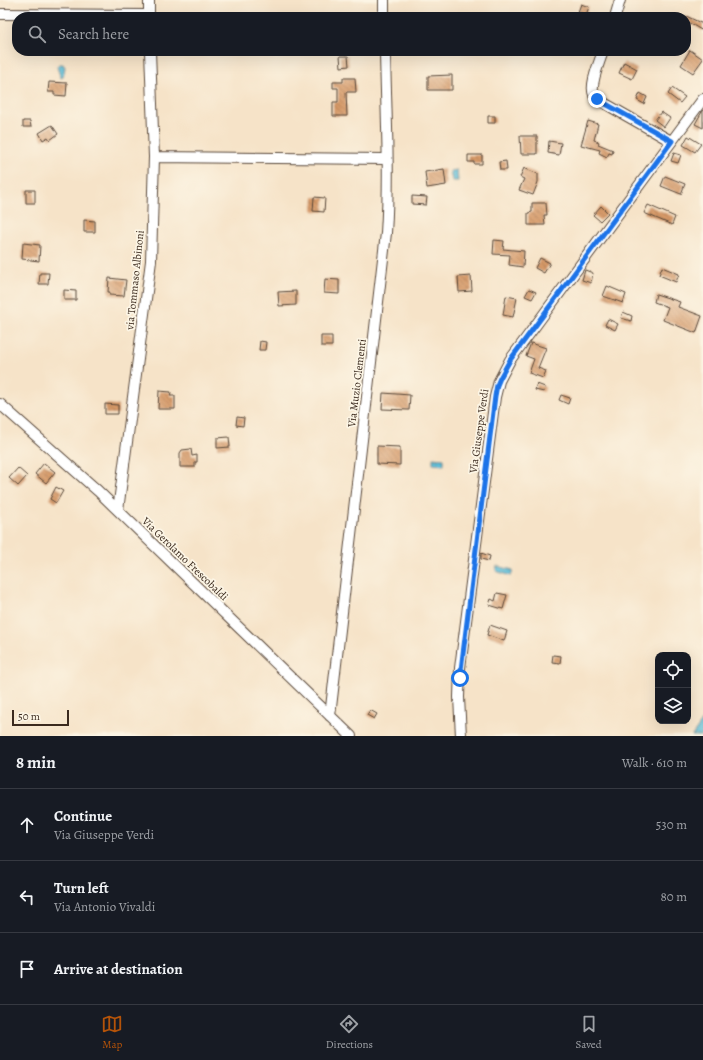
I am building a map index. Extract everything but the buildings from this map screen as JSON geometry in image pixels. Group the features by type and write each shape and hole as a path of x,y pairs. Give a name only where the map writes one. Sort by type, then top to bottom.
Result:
{"street":[{"path":"149,0 149,12"},
{"path":"384,0 384,12"},
{"path":"616,12 620,0"},
{"path":"0,14 12,14"},
{"name":"via Tommaso Albinoni","path":"118,510 151,261 154,157 150,56"},
{"name":"Via Muzio Clementi","path":"330,716 386,243 388,214 385,56"},
{"path":"602,56 594,83 593,93 598,100 672,141"},
{"name":"Via Giuseppe Verdi","path":"461,736 459,697 460,668 497,385 510,360 703,99"},
{"path":"154,157 387,159"},
{"name":"Via Gerolamo Frescobaldi","path":"0,404 98,491 351,736"}],"water":[{"path":"60,64 63,64 65,67 62,78 60,77 57,67"},
{"path":"457,170 458,181 452,181 450,171"},
{"path":"433,458 444,459 444,465 433,464"},
{"path":"497,566 513,570 511,576 496,571"},
{"path":"703,720 703,736 692,736"}],"route":[{"path":"460,678 497,385 510,360 672,141 597,99"}]}
